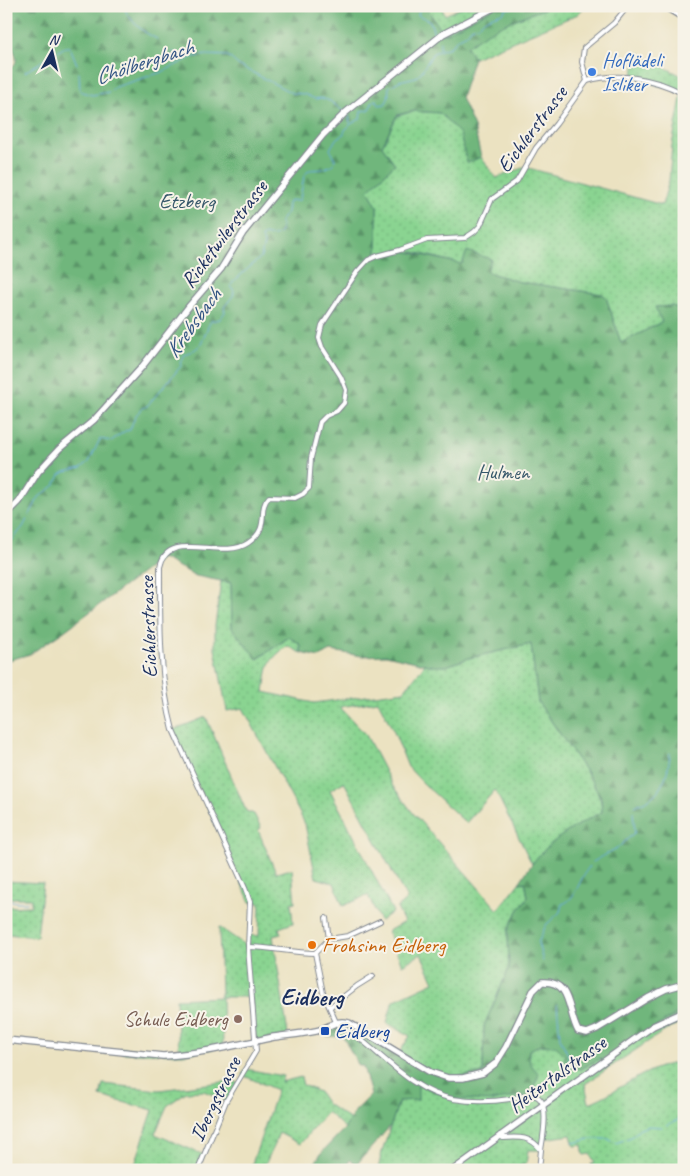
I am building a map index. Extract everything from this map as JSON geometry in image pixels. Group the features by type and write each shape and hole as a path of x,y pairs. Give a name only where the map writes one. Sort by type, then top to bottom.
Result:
{"street":[{"name":"Ricketwilerstrasse","path":"6,515 19,502 38,472 59,450 94,420 141,368 221,269 243,233 323,135 357,102 444,34 497,6"},
{"path":"628,6 614,23 584,48 582,62 587,81 607,76 633,78 682,93"},
{"path":"664,6 684,18"},
{"name":"Eichlerstrasse","path":"256,1041 248,947 250,902 173,730 168,710 162,651 160,590 162,558 169,550 180,547 233,549 247,544 258,534 262,525 265,501 269,497 295,498 309,488 311,458 320,422 326,416 337,411 344,403 346,390 341,377 322,347 319,338 322,325 357,272 368,260 377,256 427,240 465,238 474,232 480,226 492,199 517,181 536,148 587,81"},
{"path":"326,918 329,939"},
{"path":"248,947 266,947 294,953 315,953 329,939 348,936 380,921"},
{"path":"315,953 323,993 336,1022 418,1085 434,1094 452,1099 475,1101 533,1096 540,1098 545,1107 539,1170"},
{"path":"330,1007 356,986 373,976"},
{"path":"6,1040 163,1056 185,1054 316,1031 336,1022 349,1023 430,1072 448,1078 463,1078 483,1073 496,1064 533,991 542,982 558,985 565,993 578,1031 587,1033 654,995 666,989 684,984"},
{"name":"Heitertalstrasse","path":"453,1170 652,1026 684,1012"},
{"name":"Ibergstrasse","path":"198,1170 226,1101 256,1051 256,1041"},
{"path":"500,1135 503,1138 522,1137 531,1140 542,1150"}],"green space":[{"path":"6,6 425,6 444,34 497,6 552,6 497,28 466,47 474,58 461,98 474,127 481,157 467,163 460,134 440,113 414,111 397,115 382,146 395,164 368,190 377,206 377,255 400,250 462,264 467,251 491,259 487,272 520,282 602,294 606,297 621,343 662,322 655,307 672,306 684,310 684,1012 676,1014 603,1061 601,1058 580,1069 564,1068 565,1055 556,1046 540,1045 529,1050 529,1061 539,1074 532,1092 527,1095 491,1101 453,1099 418,1085 418,1100 399,1101 391,1125 357,1164 350,1160 343,1170 311,1170 321,1153 345,1128 355,1111 371,1095 363,1066 359,1066 343,1037 327,1036 325,1028 343,1022 430,1072 448,1078 483,1073 484,1026 509,968 508,931 515,915 528,897 525,882 519,883 533,863 550,845 575,827 602,812 601,798 587,773 538,702 531,644 469,658 446,666 433,666 386,655 362,656 331,651 319,657 301,653 301,645 289,637 257,659 232,628 231,583 196,576 162,558 63,632 30,654 6,661 6,70 13,66 16,60 8,34"},
{"path":"425,6 441,6 445,15 465,6 497,6 443,34"},
{"path":"552,6 585,6 578,14 474,58 466,47 485,33 504,23"},
{"path":"639,52 648,59 684,77 684,310 672,306 656,307 662,322 621,343 606,297 602,294 520,282 486,272 491,259 467,252 462,264 414,252 377,256 377,206 368,190 395,164 382,146 397,116 414,111 440,113 460,133 467,162 481,157 496,178 525,167 662,205 669,181 672,145 682,93 633,78 635,58"},
{"path":"221,581 231,583 232,628 258,659 289,637 301,645 301,653 288,646 272,660 269,665 264,692 314,703 404,691 425,664 446,666 469,658 531,644 538,702 587,773 599,795 602,812 573,828 555,841 532,864 495,790 466,823 408,767 394,732 378,701 340,707 366,735 392,785 413,813 498,910 519,883 525,882 528,897 515,915 508,931 509,968 484,1026 483,1073 463,1078 430,1072 399,1053 410,1036 387,1023 392,1004 395,1000 434,982 421,954 402,965 388,931 404,922 397,908 407,899 344,782 330,790 393,912 380,921 368,895 343,906 334,883 316,878 305,824 297,808 243,708 227,711 215,649 215,626"},
{"path":"206,717 246,811 254,814 261,828 258,830 276,873 292,869 295,902 291,903 293,923 279,928 281,934 273,936 288,1035 256,1041 251,997 222,997 223,1047 185,1054 122,1053 121,1048 179,1051 176,999 221,997 219,927 248,947 249,935 259,936 260,903 250,902 173,730"},
{"path":"6,881 43,883 37,937 6,934 6,907 31,906 31,898 6,898"},
{"path":"684,1012 684,1020 658,1035 585,1084 589,1103 647,1073 671,1064 684,1062 684,1162 673,1170 593,1170 591,1164 595,1162 590,1154 584,1155 582,1145 574,1146 571,1135 543,1139 541,1150 528,1150 526,1164 521,1165 520,1170 378,1170 399,1101 418,1085 537,1072 530,1062 529,1050 540,1045 556,1046 565,1055 569,1067 580,1069 601,1058 603,1061 653,1026"},
{"path":"246,1069 283,1076 281,1082 301,1077 303,1085 319,1092 327,1104 351,1120 345,1128 327,1112 300,1144 279,1133 263,1170 250,1170 277,1090 242,1075"},
{"path":"231,1081 238,1083 226,1101 204,1091 186,1092 167,1106 155,1134 204,1155 198,1170 133,1170 153,1110 100,1096 103,1084 159,1090"}],"waterway":[{"path":"123,6 137,26 157,39"},
{"path":"356,6 382,12 394,11 399,14"},
{"path":"420,6 418,15 430,21 435,36"},
{"name":"Krebsbach","path":"6,542 13,539 23,527 39,497 55,485 60,475 81,468 89,462 100,439 111,441 125,431 130,430 137,413 147,406 181,366 184,354 200,345 211,321 220,319 225,312 224,307 233,296 234,291 231,286 233,282 261,257 264,244 262,237 265,235 275,236 281,232 281,221 287,212 290,200 298,201 300,199 304,176 309,170 323,169 334,164 335,159 330,149 336,139 343,135 351,124 360,119 361,111 369,110 373,101 377,100 379,105 385,104 388,99 389,87 399,81 416,77 433,53 450,47 457,39 467,34 471,28 480,25 488,18 504,12 505,9 521,6"},
{"path":"679,21 684,24"},
{"path":"440,42 440,49"},
{"name":"Chölbergbach","path":"25,72 65,47 70,47 77,64"},
{"path":"172,52 190,57"},
{"name":"Chölbergbach","path":"79,73 80,91 92,95 109,92 115,87 162,72 192,57 207,55 228,56 238,65 292,93 330,101 343,111"},
{"name":"Chölbergbach","path":"349,116 350,123"},
{"path":"635,806 649,799 662,785 667,772 670,753"},
{"path":"593,862 620,846 635,832 633,812"},
{"path":"543,961 538,943 546,925 560,912 562,904 571,898 590,866"},
{"path":"6,899 16,902 28,902"},
{"path":"557,1004 560,1038 569,1057 568,1065 570,1067"},
{"path":"667,1125 684,1117"},
{"path":"573,1143 590,1139 608,1139 616,1143 631,1137 640,1129 649,1126 662,1127"}],"place":[{"name":"Hoflädeli Isliker","path":"592,72"},
{"name":"Frohsinn Eidberg","path":"312,945"},
{"name":"Schule Eidberg","path":"238,1019"},
{"name":"Eidberg","path":"325,1031"}],"district":[{"name":"Eidberg","path":"312,997"}],"park label":[{"name":"Etzberg","path":"187,201"},
{"name":"Hulmen","path":"503,472"}]}
